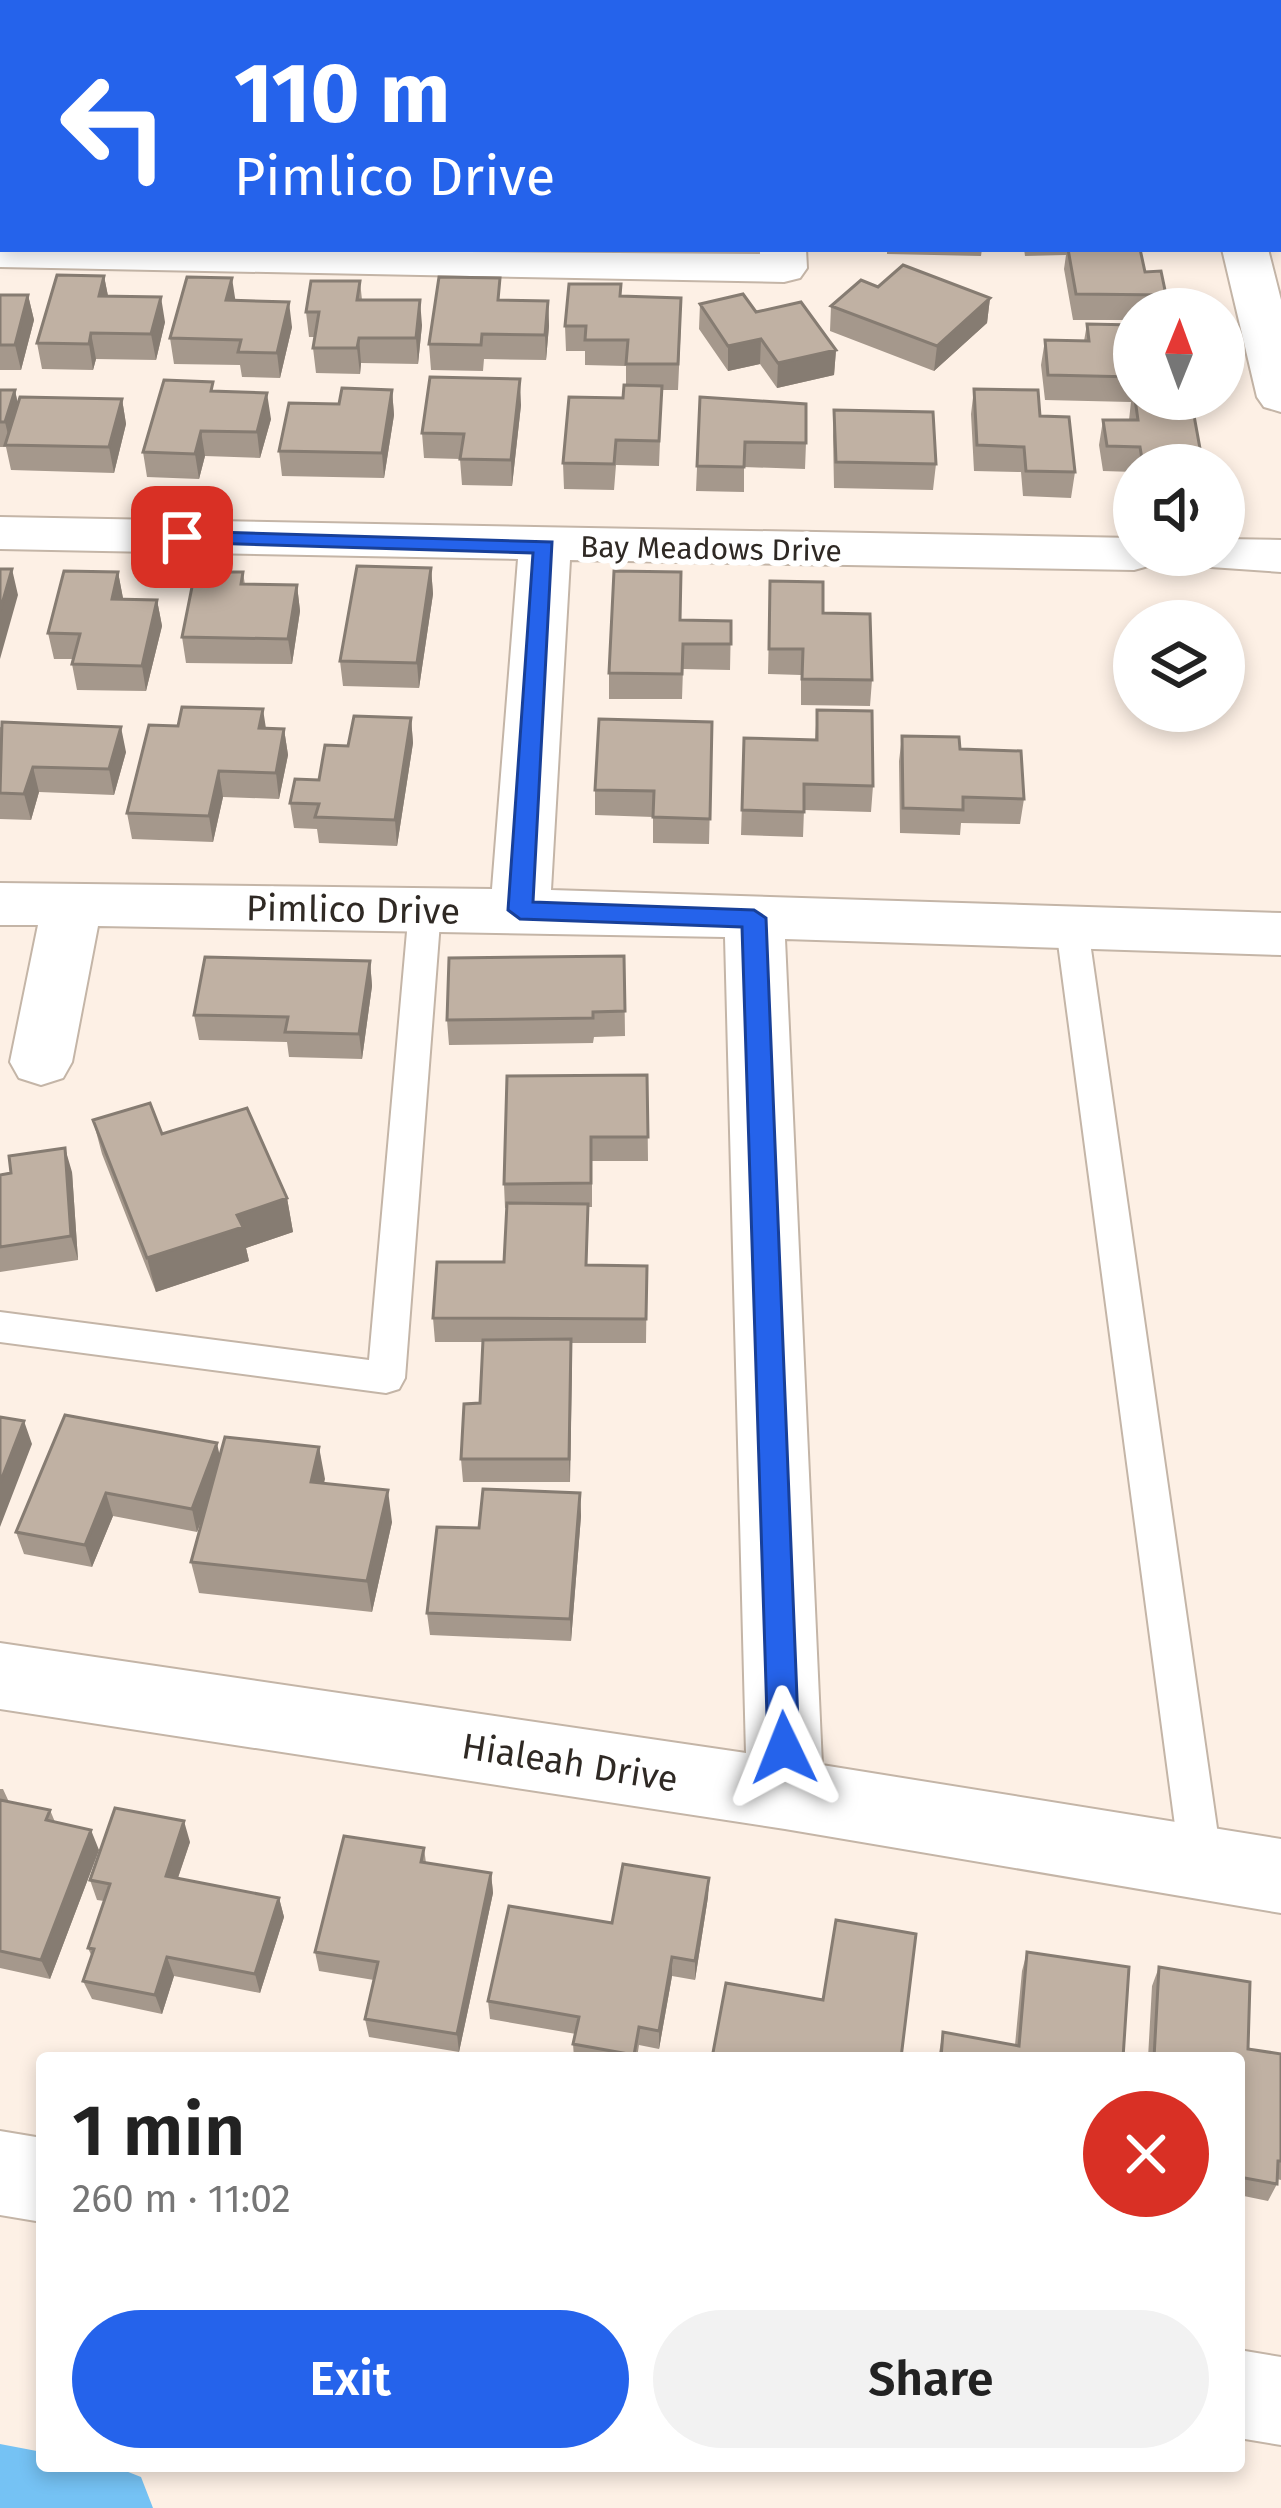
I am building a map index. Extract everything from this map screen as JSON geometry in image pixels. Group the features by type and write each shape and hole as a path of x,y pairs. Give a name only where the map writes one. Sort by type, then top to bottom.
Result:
{"street":[{"path":"0,253 784,268 783,252"},
{"path":"1246,252 1274,334 1281,397"},
{"name":"Bay Meadows Drive","path":"0,533 544,547 1113,554"},
{"path":"520,910 544,547"},
{"path":"1245,555 1281,556"},
{"name":"Pimlico Drive","path":"0,904 520,910 1281,934"},
{"path":"41,1062 72,905"},
{"path":"754,918 785,1794"},
{"name":"Hialeah Drive","path":"0,1676 785,1794 1281,1876"},
{"path":"0,2173 36,2179"},
{"path":"1245,2394 1281,2401"}],"lane":[{"path":"0,1327 386,1378 425,909"},
{"path":"1072,928 1201,1864"}],"building":[{"path":"1069,252 1141,252 1145,272 1161,271 1165,288 1113,288 1113,294 1076,294"},
{"path":"903,265 990,298 937,346 831,306 861,280 878,287"},
{"path":"57,275 104,276 99,296 161,297 151,334 91,333 89,344 37,343"},
{"path":"187,277 232,278 226,300 289,302 277,353 238,352 241,340 170,338"},
{"path":"439,277 500,278 498,300 548,301 545,335 482,334 481,345 429,344"},
{"path":"311,281 360,281 357,300 420,300 416,338 359,338 357,348 313,348 319,312 306,312"},
{"path":"569,284 621,284 620,296 681,298 678,364 626,364 628,340 585,340 586,326 565,326"},
{"path":"743,294 756,312 801,302 836,350 778,363 761,339 728,346 700,304"},
{"path":"0,295 28,295 15,345 0,345"},
{"path":"1087,324 1113,325 1113,377 1048,375 1045,340 1089,341"},
{"path":"430,377 520,379 511,460 460,459 464,434 422,433"},
{"path":"164,380 213,382 211,391 267,393 257,432 201,431 195,454 143,452"},
{"path":"624,385 662,386 659,441 616,440 614,464 563,463 569,397 623,398"},
{"path":"342,388 392,390 382,453 279,451 289,403 339,404"},
{"path":"974,389 1038,390 1040,416 1069,417 1075,472 1026,471 1024,447 977,445"},
{"path":"0,390 15,390 5,422 0,422"},
{"path":"20,397 122,399 109,447 5,445"},
{"path":"700,397 806,404 806,443 745,442 744,467 697,466"},
{"path":"834,410 933,412 936,464 836,462"},
{"path":"1103,420 1195,420 1199,444 1107,446"},
{"path":"357,566 431,568 417,663 340,661"},
{"path":"0,569 12,569 0,611"},
{"path":"64,571 118,572 112,599 157,600 142,666 72,664 80,634 48,633"},
{"path":"614,571 681,572 680,620 731,621 731,644 683,644 682,674 609,673"},
{"path":"195,572 243,572 241,584 297,585 288,639 182,637"},
{"path":"770,581 823,582 823,613 870,614 872,680 802,679 803,649 769,649"},
{"path":"182,707 263,709 259,728 284,729 276,773 219,771 209,816 127,813 149,725 178,726"},
{"path":"817,710 872,711 873,786 804,784 804,812 742,810 744,738 817,740"},
{"path":"354,716 411,718 395,820 315,817 319,804 290,803 295,779 319,780 325,745 348,746"},
{"path":"599,719 712,722 710,819 653,817 654,791 595,790"},
{"path":"2,722 121,727 109,769 33,767 24,794 0,793"},
{"path":"902,736 959,737 960,749 1021,751 1024,799 963,797 963,810 903,808"},
{"path":"624,956 625,1011 593,1012 593,1018 447,1020 449,958"},
{"path":"205,957 370,961 359,1034 285,1032 288,1017 194,1015"},
{"path":"647,1075 648,1137 591,1137 591,1183 504,1184 507,1076"},
{"path":"150,1103 162,1134 247,1108 287,1198 237,1215 243,1227 147,1258 93,1120"},
{"path":"65,1148 71,1236 0,1247 0,1175 11,1173 9,1156"},
{"path":"507,1203 588,1204 586,1265 647,1266 646,1319 433,1318 437,1262 504,1262"},
{"path":"571,1339 569,1459 461,1459 464,1404 480,1403 483,1340"},
{"path":"65,1415 217,1443 192,1509 106,1493 85,1545 16,1532"},
{"path":"0,1417 24,1421 0,1483"},
{"path":"225,1437 319,1447 311,1482 388,1490 367,1581 191,1562"},
{"path":"483,1489 580,1493 570,1619 427,1613 437,1527 479,1528"},
{"path":"0,1800 50,1810 46,1820 91,1830 41,1960 0,1951"},
{"path":"115,1808 184,1821 166,1876 279,1898 255,1974 167,1957 155,1995 83,1981 94,1949 88,1948 110,1884 90,1880"},
{"path":"344,1836 424,1848 421,1862 491,1873 457,2034 365,2019 378,1962 315,1952"},
{"path":"623,1864 709,1878 695,1961 672,1957 659,2031 639,2027 635,2052 573,2044 579,2017 488,2001 509,1906 612,1923"},
{"path":"836,1920 916,1934 902,2052 713,2052 726,1983 823,2000"},
{"path":"1027,1952 1129,1967 1123,2052 941,2052 943,2032 1019,2046"},
{"path":"1159,1967 1250,1982 1248,2049 1281,2054 1277,2184 1245,2178 1245,2052 1154,2052"}],"waterway":[{"path":"0,2487 110,2508"}],"route":[{"path":"182,537 544,547 520,910 754,918 784,1748"}]}
